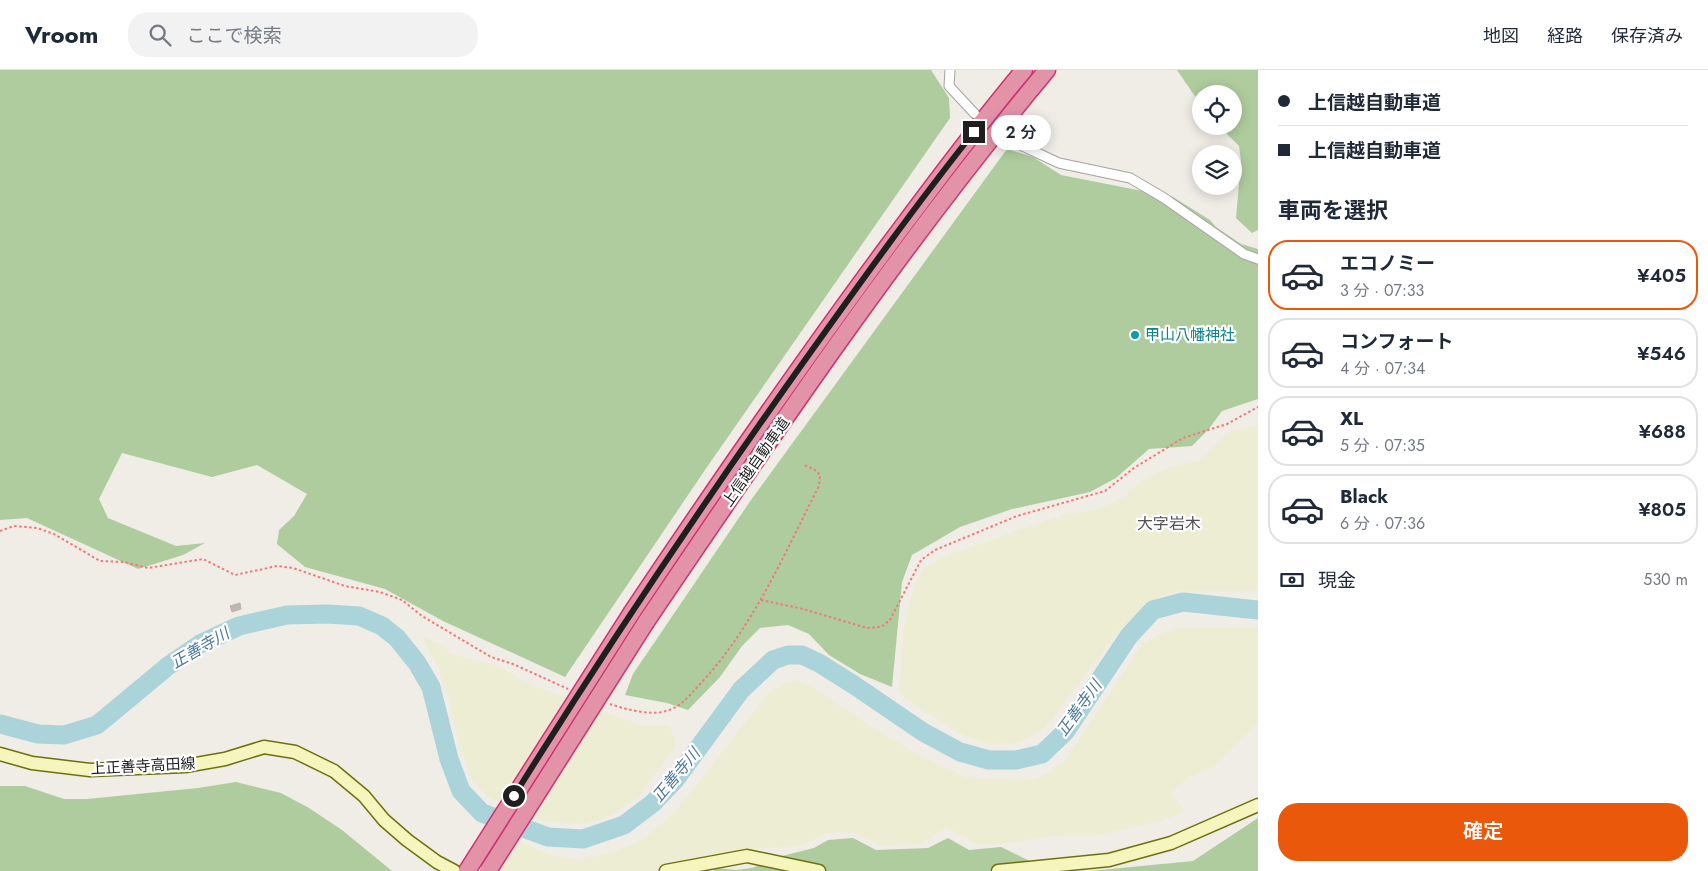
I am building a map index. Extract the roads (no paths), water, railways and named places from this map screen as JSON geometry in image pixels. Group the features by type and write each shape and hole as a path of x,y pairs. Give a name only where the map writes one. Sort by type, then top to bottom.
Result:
{"highway":[{"name":"上信越自動車道","path":"467,871 632,612 755,431 942,172 1024,70"},
{"name":"上信越自動車道","path":"488,871 646,622 866,305 956,185 1047,70"}],"main road":[{"name":"上正善寺高田線","path":"0,754 32,763 90,770 185,766 224,759 264,747 286,750 315,760 334,771 364,796 384,820 407,840 437,862 454,871"},
{"path":"998,871 1109,860 1171,843 1258,805"},
{"path":"666,871 747,856 819,871"}],"street":[{"path":"950,70 949,86 974,114"},
{"path":"1016,143 1059,163 1130,178 1164,198 1244,254 1258,259"}],"waterway":[{"name":"正善寺川","path":"0,724 38,734 64,735 97,725 168,666 200,644 239,626 287,615 328,614 359,616 382,626 397,638 417,663 431,687 449,759 461,791 482,813 548,837 583,839 624,825 653,803 675,780 741,690 773,660 788,655 802,655 819,663 854,685 923,732 960,752 989,760 1016,760 1042,754 1065,732 1129,636 1153,610 1183,602 1258,610"}],"tunnel":[{"path":"981,119 1016,143"}],"place":[{"name":"甲山八幡神社","path":"1135,335"}],"district":[{"name":"大字岩木","path":"1169,523"}]}
